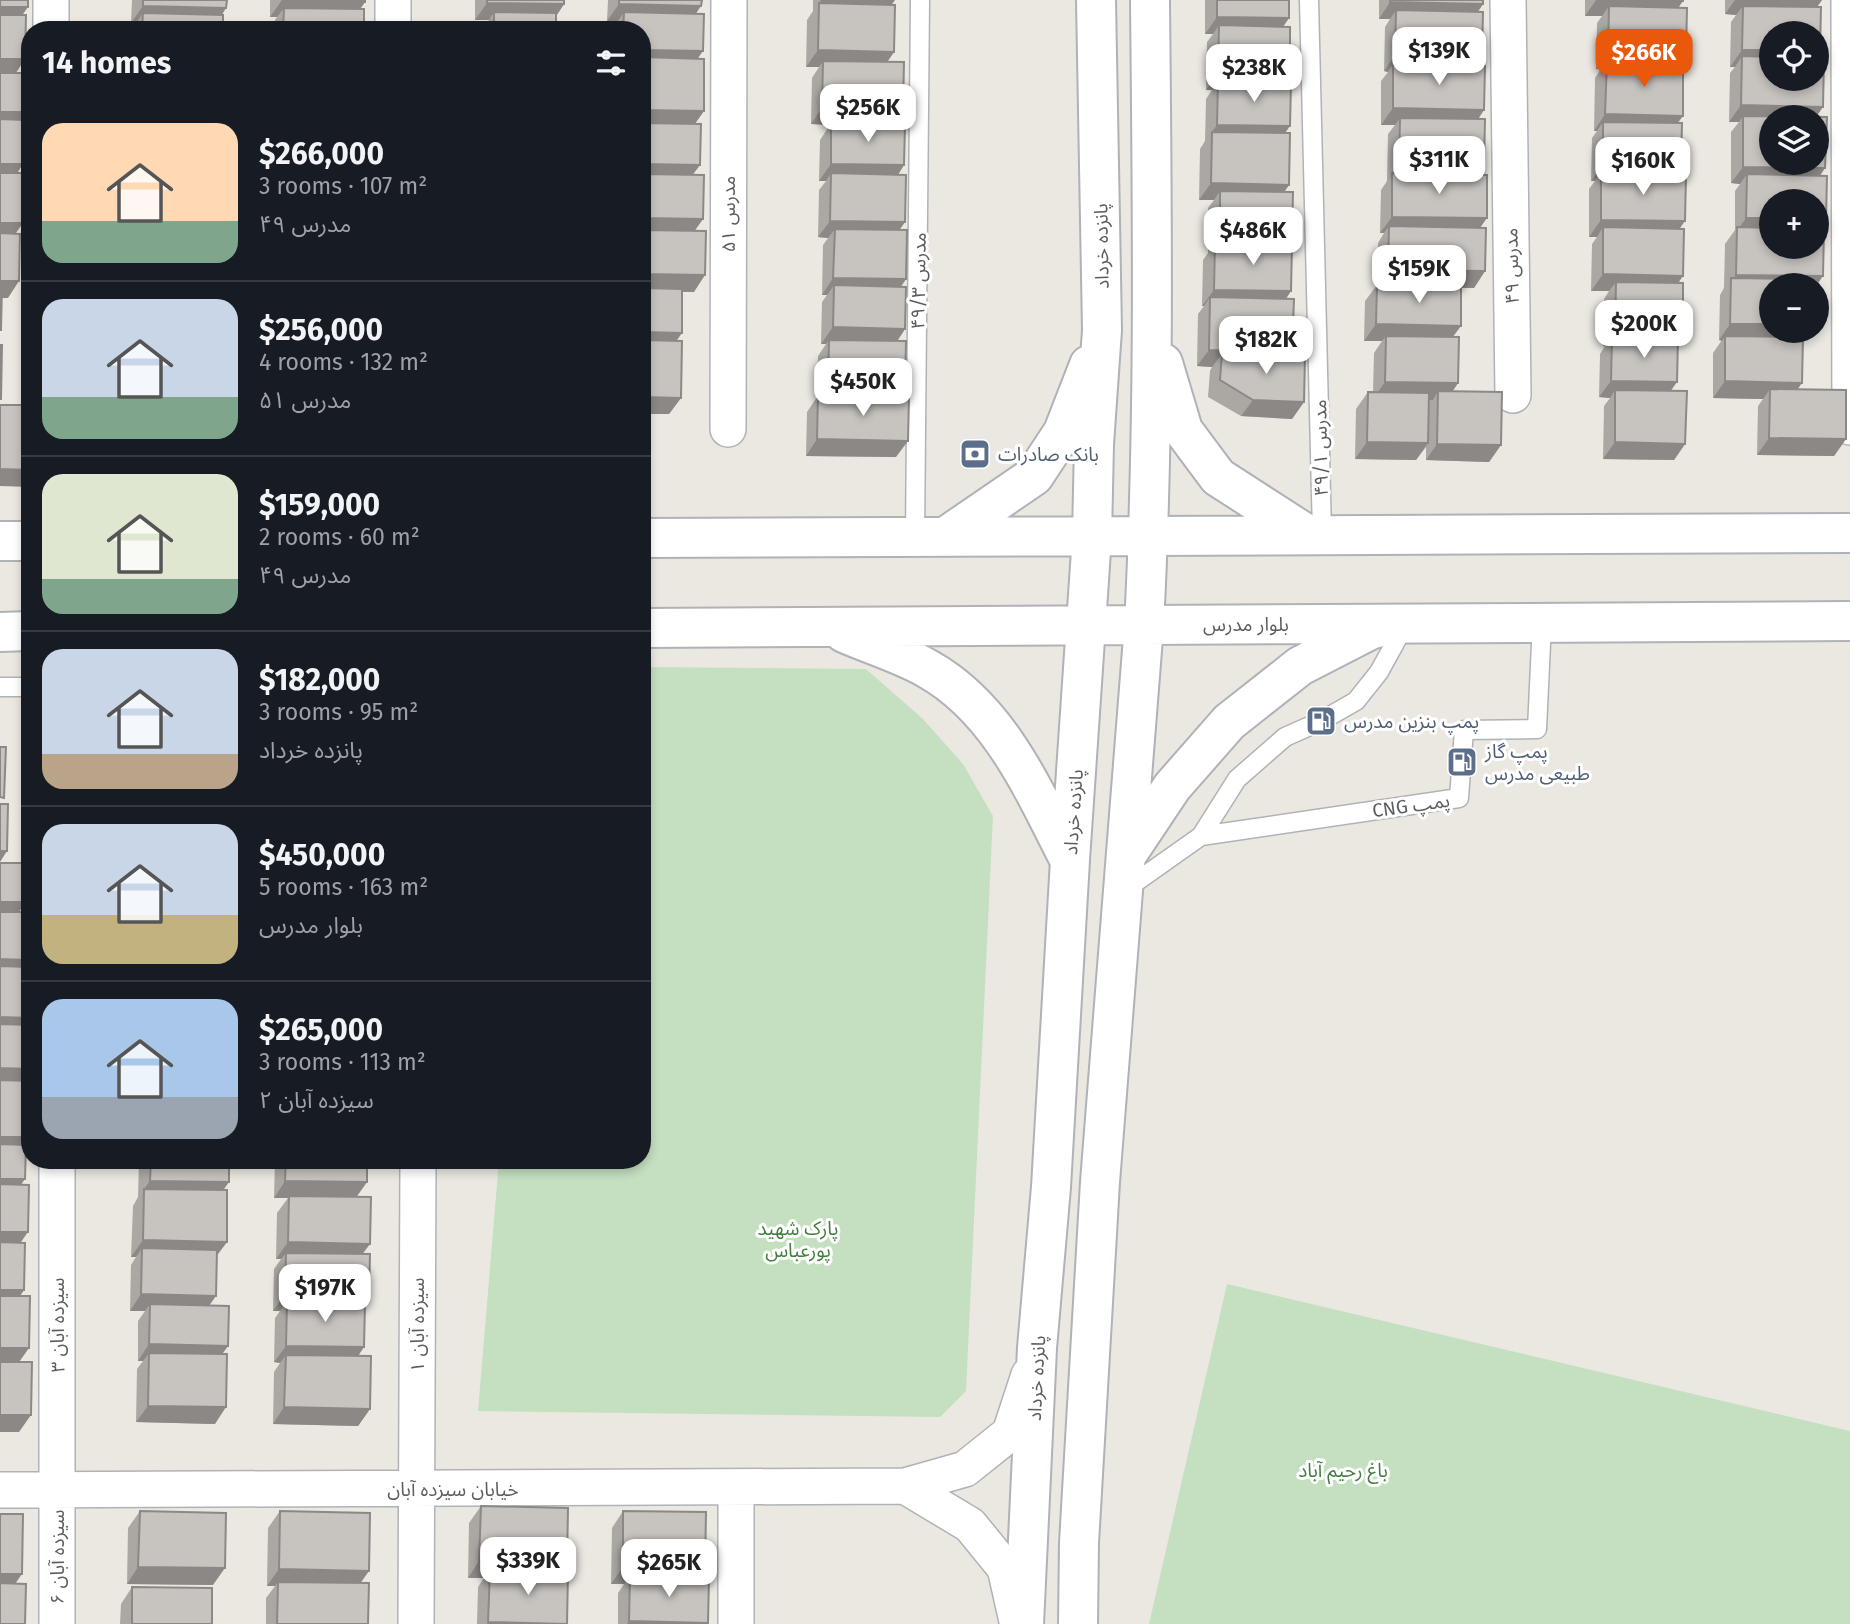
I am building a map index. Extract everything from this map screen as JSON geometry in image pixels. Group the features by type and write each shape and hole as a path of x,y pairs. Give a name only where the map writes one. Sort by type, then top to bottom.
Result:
{"main road":[{"name":"پانزده خرداد","path":"1024,1624 1037,1348 1051,1182 1092,536 1094,444 1102,330 1096,0"},
{"path":"1078,1624 1079,1543 1100,1182 1149,536 1153,330 1150,0"},
{"path":"930,537 1034,475 1063,432 1102,330"},
{"path":"1153,330 1183,430 1218,477 1315,535"},
{"path":"651,538 1850,533"},
{"path":"0,541 21,541"},
{"name":"بلوار مدرس","path":"651,628 1850,621"},
{"path":"1124,874 1172,787 1229,722 1300,666 1370,630 1402,624"},
{"path":"829,627 928,669 978,707 1022,767 1070,860"},
{"path":"0,632 21,631"},
{"path":"1051,1182 1100,1182"}],"street":[{"path":"51,0 51,21"},
{"path":"393,0 393,21"},
{"name":"مدرس ۵۱","path":"728,429 729,0"},
{"path":"1849,2 1850,427"},
{"name":"مدرس ۴۹","path":"1508,6 1513,395"},
{"name":"سیزده آبان ۳","path":"57,1169 57,1490"},
{"name":"سیزده آبان ۱","path":"416,1624 418,1169"},
{"name":"خیابان سیزده آبان","path":"0,1490 905,1486 965,1469 1010,1433 1037,1348"},
{"path":"905,1486 970,1525 1005,1568 1018,1624"},
{"path":"736,1487 736,1624"},
{"name":"سیزده آبان ۶","path":"57,1490 57,1624"}],"lane":[{"name":"مدرس ۴۹/۳","path":"920,0 930,537"},
{"name":"مدرس ۴۹/۱","path":"1309,0 1315,535"},
{"name":"CNG پمپ","path":"1201,836 1459,798 1464,730 1537,729 1542,622"},
{"path":"1124,874 1201,836 1237,779 1285,737 1356,701 1379,672 1402,624"},
{"path":"0,687 21,687"}],"green space":[{"name":"پارک شهید پورعباس","path":"651,667 866,669 923,719 963,764 993,816 966,1391 940,1417 478,1411 498,1169 651,1169"},
{"name":"باغ رحیم آباد","path":"1227,1284 1850,1431 1850,1624 1149,1624"}],"building":[{"path":"0,0 28,0 28,7 0,7"},
{"path":"143,0 227,0 226,8 143,6"},
{"path":"282,0 365,0 365,2"},
{"path":"487,0 564,0 564,4 487,3"},
{"path":"619,0 702,0 701,6 619,4"},
{"path":"1217,0 1289,0 1289,18 1217,17"},
{"path":"1483,0 1483,4 1390,2"},
{"path":"819,3 895,5 894,52 818,50"},
{"path":"1609,6 1687,8 1686,53 1608,52"},
{"path":"1743,6 1821,7 1821,21 1759,21 1759,50 1742,50"},
{"path":"284,8 364,9 364,21 283,21"},
{"path":"1396,10 1483,12 1482,56 1395,55"},
{"path":"494,12 556,13 556,21 494,21"},
{"path":"624,12 704,14 703,51 651,50 651,21 624,21"},
{"path":"143,13 223,15 223,21 143,21"},
{"path":"0,15 26,15 26,21 21,21 21,59 0,59"},
{"path":"1219,25 1290,27 1290,75 1218,73"},
{"path":"1742,56 1759,57 1759,91 1823,91 1823,105 1741,105"},
{"path":"651,57 704,59 704,111 651,110"},
{"path":"823,61 904,62 903,109 822,108"},
{"path":"1607,61 1683,63 1683,116 1605,114"},
{"path":"1393,64 1485,66 1484,110 1393,108"},
{"path":"0,73 21,73 21,112 0,112"},
{"path":"1218,82 1291,83 1290,126 1217,125"},
{"path":"1743,116 1759,116 1759,167 1743,167"},
{"path":"1400,118 1485,119 1484,165 1399,164"},
{"path":"0,119 21,120 21,164 0,164"},
{"path":"1603,122 1682,123 1681,165 1603,164"},
{"path":"651,123 701,124 700,165 651,164"},
{"path":"831,123 905,124 904,165 831,164"},
{"path":"1212,132 1290,133 1289,185 1211,183"},
{"path":"1601,172 1686,174 1685,221 1601,220"},
{"path":"0,173 21,173 21,223 0,223"},
{"path":"831,173 906,175 905,222 830,221"},
{"path":"1392,173 1487,175 1487,218 1392,217"},
{"path":"651,174 704,175 703,219 651,218"},
{"path":"1747,174 1827,176 1827,189 1759,189 1759,218 1746,218"},
{"path":"1220,191 1293,192 1292,237 1220,236"},
{"path":"1389,226 1486,228 1485,271 1388,270"},
{"path":"1603,227 1684,229 1683,276 1603,274"},
{"path":"1737,227 1759,228 1759,259 1823,259 1823,273 1736,275"},
{"path":"835,229 907,230 906,279 833,278"},
{"path":"651,230 706,231 705,275 651,274"},
{"path":"0,233 20,234 19,281 0,281"},
{"path":"1215,243 1292,244 1291,291 1214,290"},
{"path":"1731,278 1759,278 1759,324 1730,324"},
{"path":"1616,282 1683,283 1683,330 1615,329"},
{"path":"2,285 1,330 0,330"},
{"path":"834,285 906,287 905,329 833,327"},
{"path":"1377,285 1461,286 1461,326 1376,324"},
{"path":"651,288 682,289 682,333 651,332"},
{"path":"1210,297 1294,299 1292,351 1209,350"},
{"path":"1386,336 1459,337 1458,383 1385,382"},
{"path":"1725,336 1759,336 1759,343 1803,343 1802,383 1725,381"},
{"path":"1612,337 1678,338 1677,382 1611,381"},
{"path":"651,340 682,341 681,398 651,397"},
{"path":"829,340 906,341 905,385 828,384"},
{"path":"2,345 1,399 0,399"},
{"path":"1222,354 1305,355 1304,402 1253,400 1220,380"},
{"path":"1770,389 1846,390 1846,439 1769,438"},
{"path":"1615,390 1687,391 1685,444 1615,442"},
{"path":"1438,391 1502,392 1501,445 1437,444"},
{"path":"1368,392 1429,393 1428,443 1367,442"},
{"path":"818,395 909,396 908,441 817,439"},
{"path":"0,405 21,405 21,470 0,469"},
{"path":"0,747 6,747 4,798 0,797"},
{"path":"0,804 8,804 7,851 0,851"},
{"path":"0,863 21,863 21,902 0,902"},
{"path":"0,912 21,912 21,960 0,959"},
{"path":"0,966 21,967 21,1018 0,1017"},
{"path":"0,1024 21,1025 21,1069 0,1068"},
{"path":"0,1080 21,1081 21,1137 0,1137"},
{"path":"0,1144 21,1145 21,1169 25,1169 25,1179 0,1179"},
{"path":"151,1169 229,1169 229,1182 150,1181"},
{"path":"286,1169 367,1169 367,1182 285,1181"},
{"path":"0,1184 29,1185 28,1232 0,1232"},
{"path":"144,1189 227,1190 227,1242 143,1240"},
{"path":"289,1196 371,1197 370,1244 288,1242"},
{"path":"0,1242 25,1243 24,1290 0,1290"},
{"path":"142,1248 217,1250 216,1296 141,1294"},
{"path":"286,1253 370,1254 369,1296 285,1294"},
{"path":"0,1296 30,1296 29,1348 0,1348"},
{"path":"287,1301 365,1303 364,1347 286,1346"},
{"path":"150,1304 229,1306 228,1346 149,1344"},
{"path":"149,1353 227,1354 226,1407 148,1406"},
{"path":"286,1355 371,1356 370,1409 284,1407"},
{"path":"0,1362 32,1362 31,1415 0,1415"},
{"path":"481,1506 568,1508 567,1563 479,1561"},
{"path":"140,1511 226,1513 225,1568 138,1567"},
{"path":"280,1511 370,1513 369,1571 279,1569"},
{"path":"623,1511 706,1512 705,1569 623,1567"},
{"path":"0,1514 23,1514 22,1574 0,1574"},
{"path":"490,1570 568,1572 567,1624 488,1622"},
{"path":"630,1576 709,1577 708,1623 629,1621"},
{"path":"278,1582 369,1583 368,1624 277,1624"},
{"path":"0,1583 26,1584 25,1624 0,1624"},
{"path":"132,1587 212,1588 212,1624 132,1624"}],"place":[{"name":"بانک صادرات","path":"975,454"},
{"name":"پمپ بنزین مدرس","path":"1321,721"},
{"name":"پمپ گاز طبیعی مدرس","path":"1462,762"}]}
